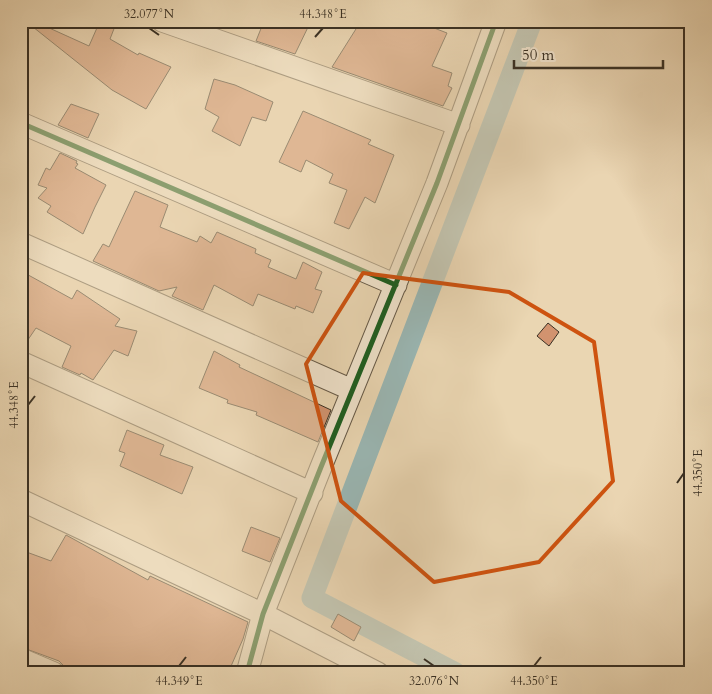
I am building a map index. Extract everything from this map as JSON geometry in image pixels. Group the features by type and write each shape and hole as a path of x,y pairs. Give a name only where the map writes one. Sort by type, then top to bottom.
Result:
{"street":[{"path":"162,21 459,125"},
{"path":"247,673 263,614 352,390 438,183 496,21"},
{"path":"21,123 396,285"},
{"path":"21,243 352,390"},
{"path":"21,362 312,493"},
{"path":"21,500 263,614 378,673"},
{"path":"21,659 54,673"}],"highlighted area":[{"path":"363,273 509,292 594,342 613,481 539,562 434,582 341,501 306,364"}],"building":[{"path":"100,21 117,21 110,39 138,55 139,53 171,67 146,109 112,90 33,27 36,22 89,46"},
{"path":"264,21 311,21 295,54 256,41"},
{"path":"361,21 416,21 447,33 432,66 452,73 448,86 452,88 443,106 332,67"},
{"path":"214,79 235,85 273,102 266,121 252,117 240,146 212,131 219,117 205,109"},
{"path":"71,104 99,114 88,138 58,125"},
{"path":"303,111 371,140 368,144 394,155 375,203 365,197 349,229 334,223 347,190 329,183 333,174 306,160 301,172 279,162"},
{"path":"60,153 77,161 76,163 78,164 75,168 106,185 83,234 47,212 51,206 38,198 47,188 38,185 46,168 50,170"},
{"path":"135,191 168,205 160,227 197,242 200,236 211,243 217,232 256,249 255,253 271,260 268,267 296,279 303,262 322,272 315,289 322,291 313,313 296,306 295,309 258,294 253,306 214,285 203,310 172,296 177,287 159,291 93,261 103,244 109,247"},
{"path":"21,271 72,299 77,290 120,319 115,326 137,331 128,356 114,350 93,380 81,373 80,375 62,367 71,346 36,328 21,350"},
{"path":"548,323 559,332 549,346 537,336"},
{"path":"214,351 240,365 239,367 331,410 318,442 256,415 257,412 227,403 228,400 199,388"},
{"path":"127,430 164,445 160,455 193,467 182,494 120,466 125,453 119,451"},
{"path":"251,527 280,538 270,562 242,551"},
{"path":"66,535 148,580 150,576 248,622 243,639 228,673 66,673 64,666 59,661 21,647 21,550 51,561"},
{"path":"338,614 361,627 354,641 331,627"}],"waterway":[{"path":"456,673 312,598 532,21"}],"cycle path":[{"path":"247,673 263,614 437,183 496,21"},
{"path":"21,123 396,285"}]}
